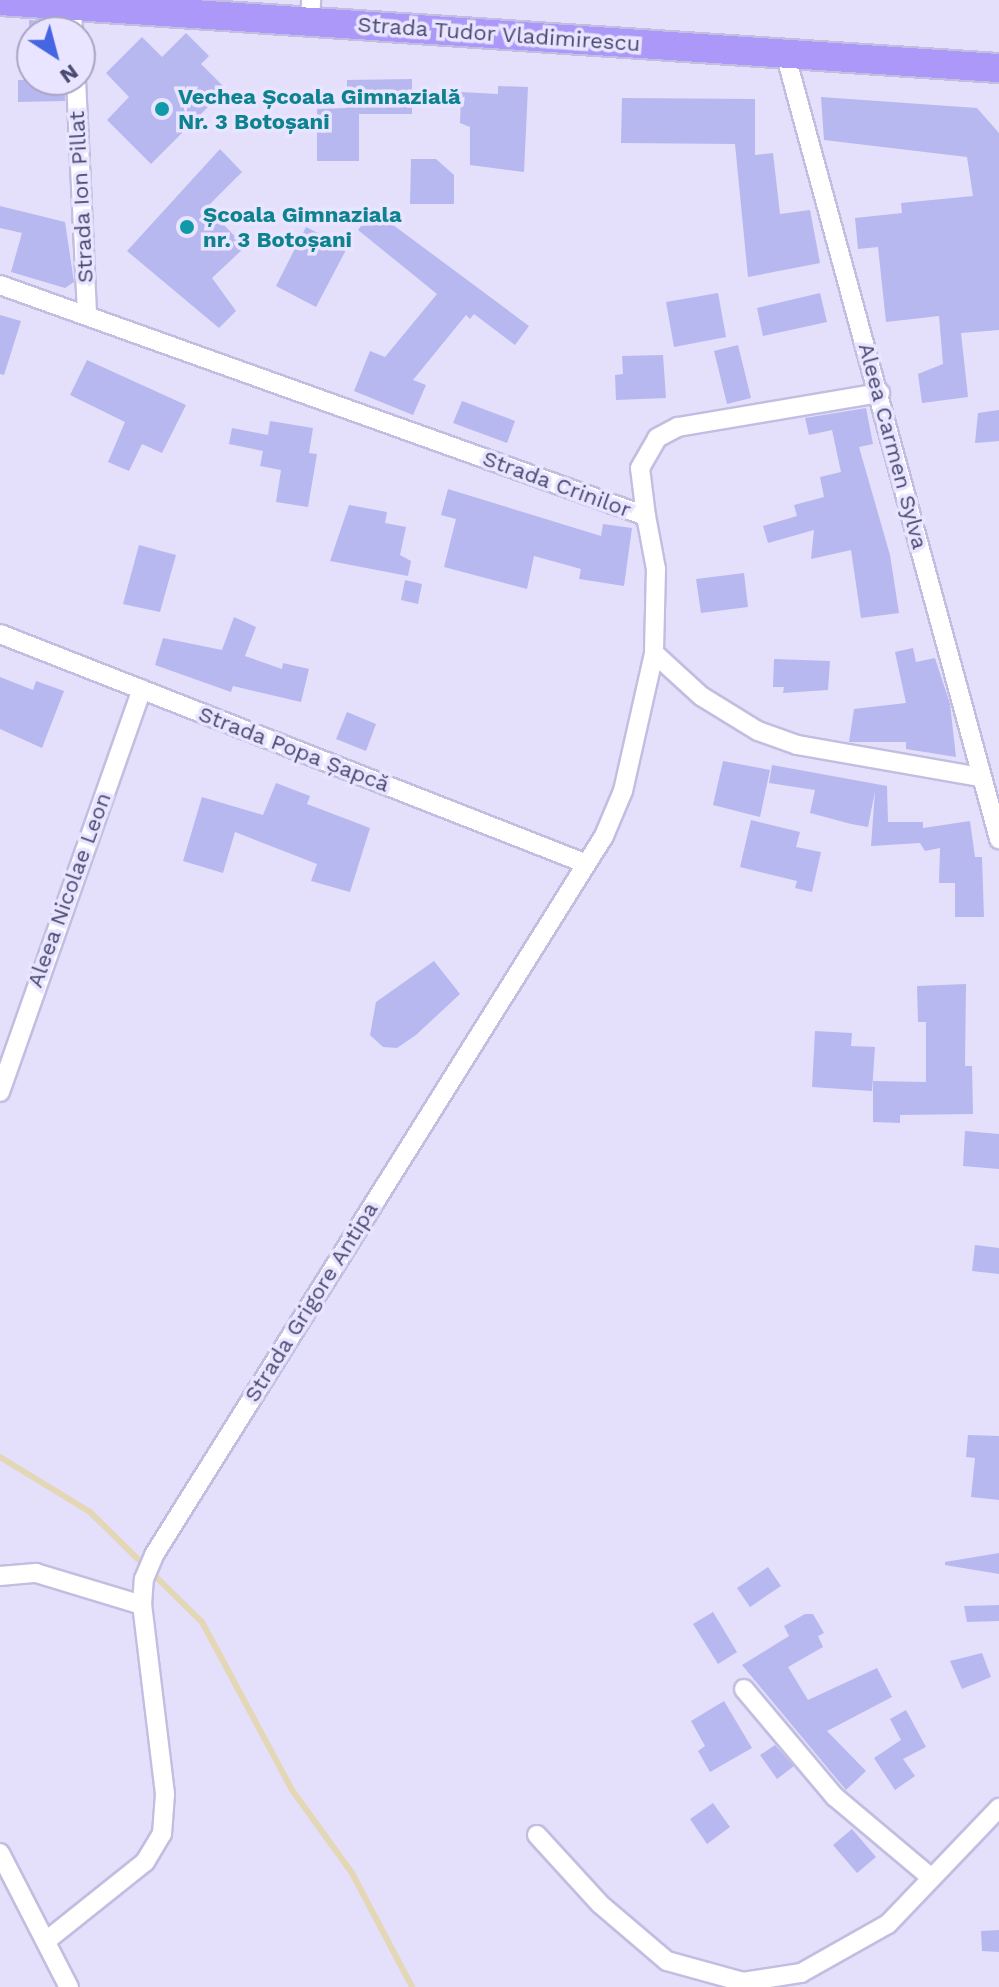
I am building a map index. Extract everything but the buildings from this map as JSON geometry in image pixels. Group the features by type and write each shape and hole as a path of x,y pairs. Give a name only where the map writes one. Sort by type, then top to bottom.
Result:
{"main road":[{"name":"Strada Tudor Vladimirescu","path":"0,1 61,16"},
{"name":"Strada Tudor Vladimirescu","path":"96,18 311,11 785,53 999,68"}],"street":[{"name":"Aleea Carmen Sylva","path":"785,53 999,839"},
{"name":"Strada Ion Pillat","path":"77,96 87,314"},
{"name":"Strada Crinilor","path":"0,285 646,516 656,569 654,653"},
{"path":"646,516 640,468 657,438 678,427 880,393"},
{"name":"Strada Popa Șapcă","path":"0,634 587,864"},
{"path":"654,653 701,696 758,731 797,745 980,777"},
{"name":"Strada Grigore Antipa","path":"46,1941 145,1862 162,1834 165,1794 142,1605 144,1579 154,1555 587,864 623,791 654,653"},
{"name":"Aleea Nicolae Leon","path":"0,1092 142,689"},
{"path":"0,1576 36,1573 142,1605"},
{"path":"744,1689 835,1797 929,1876"},
{"path":"537,1835 600,1904 667,1961 743,1982 801,1973 888,1924 929,1876 999,1808"},
{"path":"0,1853 69,1987"}],"waterway":[{"path":"0,1457 90,1512 202,1622 292,1790 352,1873 412,1987"}],"place":[{"name":"Vechea Școala Gimnazială Nr. 3 Botoșani","path":"162,109"},
{"name":"Școala Gimnaziala nr. 3 Botoșani","path":"187,227"}]}
